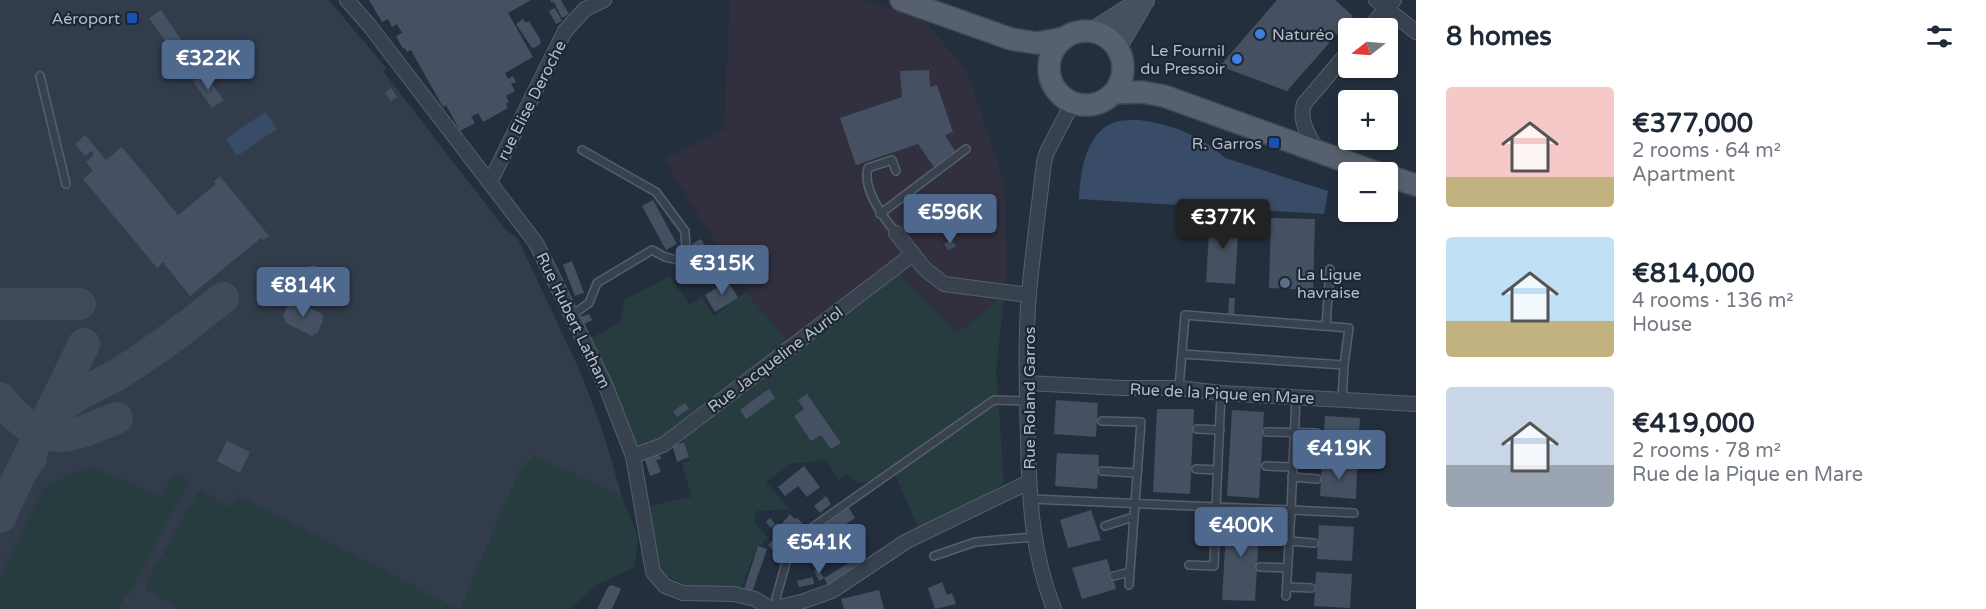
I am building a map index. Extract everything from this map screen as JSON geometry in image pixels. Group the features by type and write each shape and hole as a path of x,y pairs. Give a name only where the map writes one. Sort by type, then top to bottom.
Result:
{"main road":[{"path":"900,0 1011,39 1036,43 1064,38 1083,31 1103,35 1112,41 1120,56 1146,84 1164,96"},
{"path":"1064,38 1052,55 1049,66 1056,88 1063,97 1073,102 1082,105 1099,103 1114,93 1122,78 1120,41 1144,0"},
{"path":"1094,32 1144,0"},
{"path":"1011,39 1049,66"},
{"path":"1114,93 1143,92 1164,96 1346,162"},
{"path":"1398,179 1416,185"}],"street":[{"name":"Rue Hubert Latham","path":"347,0 369,25 536,243 605,384 633,456 653,572 664,586 683,593 734,594 755,599 772,608"},
{"name":"rue Elise Deroche","path":"489,182 566,31 585,9 604,0"},
{"path":"1376,18 1386,3 1416,32"},
{"path":"1318,152 1308,134 1301,112 1304,104 1338,64"},
{"name":"Rue Roland Garros","path":"772,608 801,602 832,591 907,541 1029,482 1027,383 1029,296 1044,162 1073,102"},
{"path":"896,233 925,269 944,284 1029,296"},
{"name":"Rue Jacqueline Auriol","path":"633,456 663,445 913,254"},
{"name":"Rue de la Pique en Mare","path":"1027,383 1122,388 1179,388 1221,393 1416,404"},
{"path":"1029,482 1033,537 1054,609"}],"lane":[{"path":"40,76 66,184"},
{"path":"880,214 966,149"},
{"path":"572,315 589,303 597,283 652,250 677,260 687,249 685,231 656,192 582,150"},
{"path":"896,171 892,160 868,168 866,177 880,214 896,233"},
{"path":"1326,326 1330,269"},
{"path":"1179,388 1185,315 1349,328 1342,399"},
{"path":"1182,354 1344,365"},
{"path":"1189,565 1214,566 1221,393"},
{"path":"1286,596 1296,397"},
{"path":"772,608 789,552 803,534 994,400 1027,401"},
{"path":"1102,421 1141,422 1129,585"},
{"path":"1197,429 1220,430"},
{"path":"1267,432 1317,434"},
{"path":"1266,466 1293,467"},
{"path":"1196,470 1218,470"},
{"path":"1102,471 1136,473"},
{"path":"1292,477 1317,479"},
{"path":"1031,499 1354,513"},
{"path":"1105,526 1133,517"},
{"path":"1263,534 1314,543"},
{"path":"934,556 975,542 1033,537"},
{"path":"1260,567 1287,568"},
{"path":"1114,576 1130,572"},
{"path":"1287,587 1311,588"}],"shaded area":[{"path":"0,0 329,0 386,68 383,71 505,229 518,239 580,371 604,435 622,497 638,538 634,568 597,584 570,609 0,609"},
{"path":"730,0 865,0 924,20 967,71 1004,181 1007,267 1004,299 999,299 957,333 788,342 746,292 664,159 724,129"}],"green space":[{"path":"898,272 957,333 1000,299 1004,299 996,369 1004,482 990,493 918,528 892,467 869,482 857,483 848,474 839,480 826,460 790,464 766,482 789,509 756,511 754,521 768,538 756,549 740,591 705,589 687,585 657,568 646,507 691,497 682,463 690,460 684,439 679,429 636,450 590,339 620,322 625,299 670,276 690,305 702,297 714,316 746,292 788,342"},
{"path":"534,455 622,497 638,538 634,568 597,584 570,609 460,609 519,472"},
{"path":"91,466 162,498 171,478 182,475 189,482 134,584 118,609 0,609 0,575 43,488"},
{"path":"199,490 231,507 238,495 458,609 181,609 146,589 146,583"}],"water":[{"path":"265,112 277,129 237,156 226,139"},
{"path":"1138,120 1161,124 1196,137 1225,158 1328,191 1324,214 1079,199 1083,164 1099,132 1119,121"}],"building":[{"path":"369,0 531,0 508,13 533,57 505,73 508,79 513,76 516,82 511,84 515,91 506,96 509,102 506,104 508,108 483,122 478,113 471,117 475,123 460,131 446,105 443,107 411,50 407,52 405,48 403,49 396,36 402,33 397,24 392,27 388,19 382,22"},
{"path":"550,0 561,0 569,14 562,18 554,2"},
{"path":"1277,0 1335,0 1353,16 1338,18 1338,33 1287,91 1220,66"},
{"path":"555,8 562,21 556,24 549,11"},
{"path":"161,10 188,50 177,58 149,18"},
{"path":"523,19 526,23 529,21 540,39 541,43 536,47 532,48 516,24"},
{"path":"206,44 209,48 198,56 195,52"},
{"path":"929,70 930,87 937,85 953,132 945,135 955,151 934,167 918,144 856,165 840,118 902,97 900,71"},
{"path":"204,73 224,100 212,108 193,81"},
{"path":"391,88 397,97 391,101 385,93"},
{"path":"85,135 106,160 122,147 178,215 216,184 214,181 220,176 269,236 263,240 261,238 190,296 163,262 157,268 83,179 93,171 86,162 94,155 91,151 85,156 75,144"},
{"path":"653,200 677,244 666,250 642,206"},
{"path":"1210,216 1239,217 1235,284 1206,282"},
{"path":"1271,218 1315,219 1313,290 1269,288"},
{"path":"701,239 719,268 710,274 692,244"},
{"path":"952,240 956,246 948,250 944,244"},
{"path":"572,261 584,293 575,296 563,265"},
{"path":"313,265 335,276 336,283 331,294 324,298 303,287 300,281 306,268"},
{"path":"728,281 738,298 715,312 705,295"},
{"path":"1229,298 1235,298 1234,315 1228,315"},
{"path":"297,301 322,314 323,321 318,332 312,336 286,323 283,315 289,303"},
{"path":"589,314 592,320 584,324 580,317"},
{"path":"769,389 775,398 746,419 740,410"},
{"path":"807,394 841,443 831,449 821,435 811,441 794,416 804,409 798,400"},
{"path":"1056,400 1098,403 1096,437 1054,434"},
{"path":"685,403 689,409 677,417 673,411"},
{"path":"1157,409 1194,409 1190,494 1153,492"},
{"path":"1232,410 1264,412 1259,498 1227,496"},
{"path":"1325,416 1360,418 1358,452 1323,450"},
{"path":"677,440 678,444 684,442 689,457 677,462 672,444"},
{"path":"227,441 250,452 240,473 217,461"},
{"path":"658,452 661,459 656,460 661,472 650,476 644,457"},
{"path":"1057,453 1099,455 1097,489 1055,486"},
{"path":"1322,463 1357,465 1356,499 1320,496"},
{"path":"804,466 820,487 807,497 798,486 785,496 778,487"},
{"path":"826,496 831,504 820,513 814,506"},
{"path":"849,508 855,518 840,528 861,566 828,586 824,578 847,564 826,524"},
{"path":"1091,510 1101,540 1068,548 1060,520"},
{"path":"790,514 805,526 776,553 768,545 783,530 780,526"},
{"path":"1227,514 1260,516 1255,601 1222,600"},
{"path":"770,518 775,524 771,528 766,522"},
{"path":"1319,525 1354,527 1352,561 1317,559"},
{"path":"758,546 767,549 751,595 743,592"},
{"path":"1107,559 1116,589 1082,599 1072,568"},
{"path":"818,569 824,578 819,581 814,571"},
{"path":"1316,572 1352,574 1350,608 1314,606"},
{"path":"813,577 814,584 799,587 797,581"},
{"path":"942,582 947,595 952,593 956,604 935,609 928,588"},
{"path":"612,585 621,589 612,609 597,609 608,587"},
{"path":"879,590 884,609 844,609 841,599"}],"taxiway":[{"path":"47,420 69,400 113,377 156,349 223,298"},
{"path":"0,304 80,304"},
{"path":"20,474 84,344"},
{"path":"0,398 27,425 38,432 50,435 72,435 117,418"},
{"path":"0,517 20,474 31,458"}],"place":[{"name":"Aéroport","path":"132,18"},
{"name":"Naturéo","path":"1260,34"},
{"name":"Le Fournil du Pressoir","path":"1237,59"},
{"name":"R. Garros","path":"1274,143"},
{"name":"La Ligue havraise","path":"1285,283"}]}
